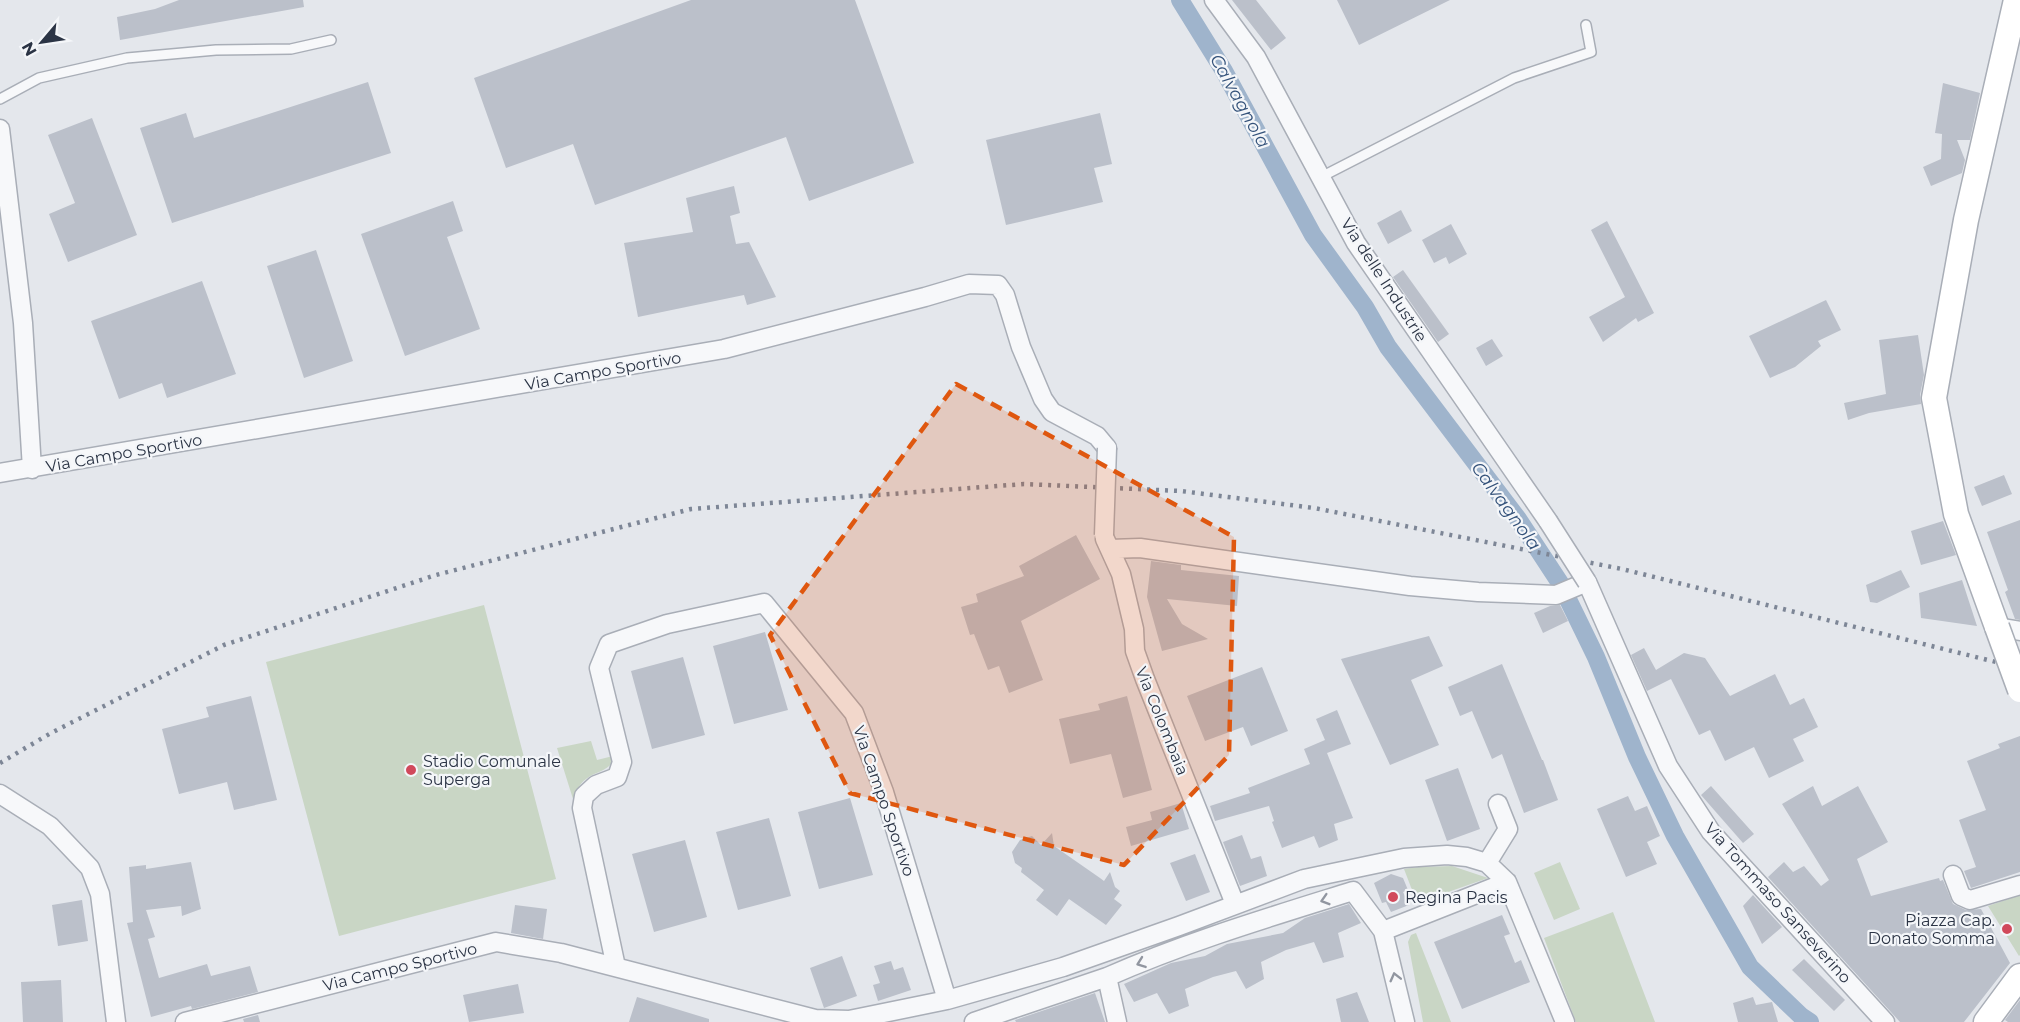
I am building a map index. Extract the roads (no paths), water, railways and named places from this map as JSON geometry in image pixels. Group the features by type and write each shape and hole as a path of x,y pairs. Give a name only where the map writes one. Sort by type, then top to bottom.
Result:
{"main road":[{"path":"2016,0 1966,220 1934,398 1956,514 2020,690"},
{"path":"1990,1020 2020,976"}],"street":[{"name":"Via delle Industrie","path":"1214,0 1256,57 1356,243 1548,521 1572,589"},
{"path":"0,129 23,323 32,469"},
{"name":"Via Campo Sportivo","path":"0,474 724,349 969,284 986,283 998,285 1005,295 1021,347 1043,399 1052,412 1097,436 1107,448 1107,542"},
{"path":"1107,542 1410,586 1478,592 1572,589"},
{"name":"Via Colombaia","path":"1107,542 1121,574 1134,629 1135,651 1138,660 1235,904"},
{"name":"Via Tommaso Sanseverino","path":"1572,589 1668,766 1711,832 1885,1022"},
{"name":"Via Campo Sportivo","path":"616,967 582,808 584,796 596,785 617,777 622,762 599,668 609,644 667,624 764,603 854,713 884,792 947,1000"},
{"path":"1997,627 2020,632"},
{"path":"0,794 50,826 90,868 100,894 116,1022"},
{"path":"1498,804 1508,829 1487,862 1508,882 1565,1022"},
{"name":"Via Campo Sportivo","path":"185,1022 496,942 561,953 815,1020 849,1020 947,1000 1063,967 1304,879 1404,858 1447,855 1487,862"},
{"path":"1953,875 1961,896 1970,900 2020,885"},
{"path":"1383,931 1508,882"},
{"path":"974,1022 1107,977 1134,965 1265,919 1353,891 1383,931 1405,1022"},
{"path":"1107,977 1117,1022"}],"lane":[{"path":"1321,177 1514,78 1591,52 1586,25"},
{"path":"0,99 39,78 127,58 216,50 291,49 332,40"}],"waterway":[{"name":"Calvagnola","path":"1180,0 1224,71 1313,235 1365,307 1388,347 1518,519 1560,583 1596,657 1637,757 1675,836 1750,967 1810,1022"}],"railway":[{"path":"0,763 51,733 224,645 436,575 691,509 1024,484 1181,491 1314,508 1622,569 2020,668"}],"place":[{"name":"Stadio Comunale Superga","path":"411,770"},
{"name":"Regina Pacis","path":"1393,897"},
{"name":"Piazza Cap. Donato Somma","path":"2007,929"}]}
